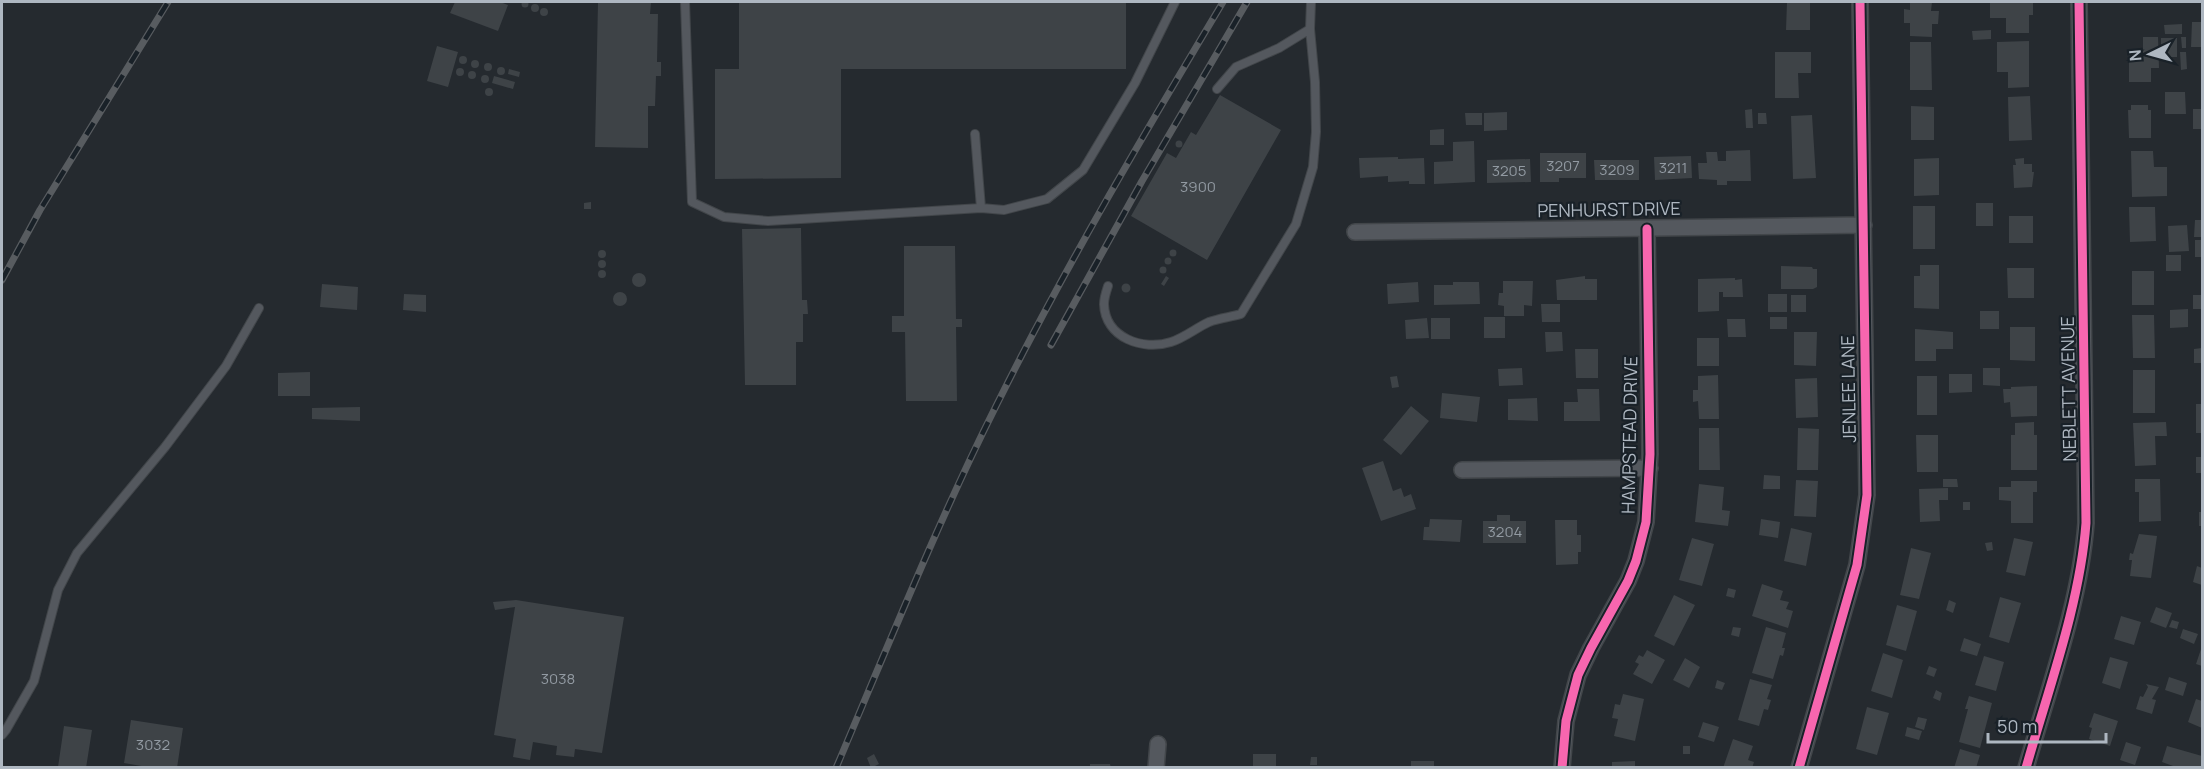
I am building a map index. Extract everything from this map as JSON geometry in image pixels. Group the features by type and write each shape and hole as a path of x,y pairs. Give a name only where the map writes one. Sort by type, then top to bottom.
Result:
{"street":[{"name":"JENLEE LANE","path":"1799,768 1862,540 1867,495 1860,2"},
{"name":"NEBLETT AVENUE","path":"2026,768 2076,592 2086,523 2079,2"},
{"name":"PENHURST DRIVE","path":"1355,232 1864,225"},
{"name":"HAMPSTEAD DRIVE","path":"1563,768 1566,721 1578,675 1636,561 1646,522 1650,468 1647,229"},
{"path":"1462,470 1650,468"},
{"path":"1156,768 1158,744"}],"lane":[{"path":"685,2 692,202 724,217 768,220 981,208 1004,210 1047,199 1083,170 1135,84 1175,2"},
{"path":"1108,286 1104,303 1107,319 1117,334 1130,341 1150,345 1171,342 1211,321 1241,314 1296,224 1313,167 1316,132 1315,82 1310,28 1311,2"},
{"path":"1217,89 1236,67 1279,48 1310,28"},
{"path":"975,134 981,208"},
{"path":"2,735 34,681 58,590 77,553 165,447 226,366 259,308"}],"building":[{"path":"525,0 529,4 525,8 521,4"},
{"path":"455,2 500,2 508,5 498,31 450,13"},
{"path":"598,2 651,2 650,14 658,14 657,62 661,62 661,76 656,76 655,106 648,106 648,148 595,147"},
{"path":"739,2 1126,2 1126,69 841,69 841,178 715,179 715,69 739,69"},
{"path":"1787,2 1810,2 1810,30 1786,30"},
{"path":"1910,2 1932,2 1931,11 1939,11 1938,24 1932,24 1932,37 1910,36 1910,23 1904,23 1904,9 1910,10"},
{"path":"1990,2 2033,3 2033,15 2029,15 2029,33 2006,33 2006,18 1990,18"},
{"path":"535,4 539,8 535,12 531,8"},
{"path":"544,8 548,12 544,16 540,12"},
{"path":"2192,22 2202,22 2202,47 2191,47"},
{"path":"2182,24 2182,34 2165,34 2164,25"},
{"path":"1991,30 1991,39 1973,40 1972,31"},
{"path":"2143,37 2158,37 2159,68 2151,68 2151,82 2129,82 2129,54 2143,54"},
{"path":"2181,37 2186,37 2186,48 2182,48"},
{"path":"2161,38 2177,38 2177,57 2161,57"},
{"path":"2029,41 2029,87 2008,88 2008,72 1997,72 1997,42"},
{"path":"1910,42 1931,42 1932,90 1910,90"},
{"path":"437,46 458,52 448,87 427,81"},
{"path":"1775,52 1811,52 1811,73 1798,73 1799,98 1775,98"},
{"path":"2180,52 2186,52 2187,69 2181,70"},
{"path":"463,56 467,60 463,64 459,60"},
{"path":"475,60 479,64 475,68 471,64"},
{"path":"488,63 492,67 488,71 484,67"},
{"path":"501,67 505,71 501,75 497,71"},
{"path":"460,68 464,72 460,76 456,72"},
{"path":"509,69 520,72 519,77 508,74"},
{"path":"472,71 476,75 472,79 468,75"},
{"path":"485,75 489,79 485,83 481,79"},
{"path":"494,76 515,82 513,89 492,83"},
{"path":"489,88 493,92 489,96 485,92"},
{"path":"2165,92 2185,92 2186,114 2165,114"},
{"path":"1220,95 1281,130 1207,260 1131,216 1167,153 1176,158 1191,132 1196,135"},
{"path":"2030,96 2032,140 2009,141 2008,97"},
{"path":"2131,105 2148,105 2148,110 2151,110 2151,138 2129,138 2128,110 2131,110"},
{"path":"1911,106 1934,107 1934,140 1911,140"},
{"path":"1752,109 1753,128 1746,128 1745,110"},
{"path":"2193,109 2202,109 2202,129 2193,129"},
{"path":"1507,112 1507,130 1484,131 1484,113"},
{"path":"1465,113 1482,113 1482,125 1466,125"},
{"path":"1758,113 1766,113 1767,124 1758,124"},
{"path":"1812,115 1816,178 1793,179 1791,116"},
{"path":"1444,129 1444,145 1430,145 1430,130"},
{"path":"1179,141 1182,144 1179,147 1176,144"},
{"path":"1474,141 1475,182 1434,184 1434,162 1453,161 1453,142"},
{"path":"1750,150 1751,181 1727,181 1727,185 1717,185 1717,180 1699,179 1698,163 1707,163 1706,152 1717,152 1718,161 1726,161 1726,151"},
{"path":"2131,151 2153,151 2154,167 2167,167 2167,196 2132,197"},
{"path":"1540,153 1586,153 1586,178 1559,178 1559,182 1540,182"},
{"path":"1691,156 1692,178 1655,180 1654,157"},
{"path":"1398,157 1398,159 1424,158 1425,184 1409,184 1409,181 1388,182 1388,176 1360,178 1359,158"},
{"path":"1939,158 1939,195 1914,196 1914,159"},
{"path":"2024,158 2024,164 2032,164 2032,172 2034,172 2032,187 2014,188 2015,159"},
{"path":"1530,159 1531,182 1487,183 1487,160"},
{"path":"1594,160 1639,160 1639,180 1595,180"},
{"path":"591,202 591,209 584,209 584,203"},
{"path":"1976,203 1993,203 1993,226 1976,226"},
{"path":"1913,206 1935,206 1935,249 1913,249"},
{"path":"2129,207 2155,207 2156,241 2130,242"},
{"path":"2009,216 2033,216 2033,243 2009,243"},
{"path":"2195,220 2202,220 2202,237 2194,237"},
{"path":"2187,225 2189,251 2169,252 2168,226"},
{"path":"801,228 802,300 807,300 808,314 803,314 803,342 796,342 796,385 745,385 742,229"},
{"path":"2195,240 2202,240 2202,257 2195,257"},
{"path":"904,246 955,246 956,319 962,319 962,327 956,327 957,401 906,401 905,332 892,332 892,316 904,316"},
{"path":"1173,249 1177,253 1173,257 1169,253"},
{"path":"602,250 606,254 602,258 598,254"},
{"path":"2166,255 2181,255 2181,271 2166,271"},
{"path":"1168,257 1172,261 1168,265 1164,261"},
{"path":"602,260 606,264 602,268 598,264"},
{"path":"1920,265 1939,265 1939,309 1914,308 1914,276 1920,276"},
{"path":"1163,266 1167,270 1163,274 1159,270"},
{"path":"1781,266 1817,269 1817,287 1781,289"},
{"path":"2007,268 2034,268 2034,298 2008,298"},
{"path":"602,270 606,274 602,278 598,274"},
{"path":"2132,271 2154,271 2154,305 2132,305"},
{"path":"636,273 642,273 646,280 642,287 636,287 632,283 632,277"},
{"path":"1166,276 1169,278 1164,286 1161,284"},
{"path":"1585,276 1585,279 1597,279 1597,300 1557,300 1556,280"},
{"path":"1735,278 1735,280 1742,279 1743,297 1723,297 1723,292 1719,292 1719,311 1698,312 1698,279"},
{"path":"1503,281 1533,281 1532,306 1524,305 1524,316 1504,316 1504,306 1498,305 1499,293 1503,293"},
{"path":"1418,282 1419,302 1388,304 1387,284"},
{"path":"1453,282 1479,282 1480,304 1434,305 1434,285 1453,285"},
{"path":"322,284 358,287 357,310 320,307"},
{"path":"1126,284 1130,288 1126,292 1122,288"},
{"path":"617,292 623,292 627,299 623,306 617,306 613,302 613,296"},
{"path":"404,294 426,295 426,312 403,310"},
{"path":"1768,294 1787,294 1787,312 1768,312"},
{"path":"1791,295 1806,295 1806,312 1791,312"},
{"path":"2193,295 2202,295 2202,309 2193,309"},
{"path":"1541,304 1560,304 1560,322 1542,322"},
{"path":"2188,309 2188,327 2170,328 2170,310"},
{"path":"1980,311 1999,311 1999,329 1980,329"},
{"path":"2132,315 2154,315 2155,358 2133,358"},
{"path":"1484,317 1505,317 1505,338 1484,338"},
{"path":"1770,317 1787,317 1787,329 1770,329"},
{"path":"1427,318 1429,338 1406,339 1405,320"},
{"path":"1431,318 1450,318 1450,339 1431,339"},
{"path":"1727,319 1745,319 1746,337 1728,337"},
{"path":"2010,327 2035,327 2035,361 2010,360"},
{"path":"1915,329 1953,332 1953,349 1936,349 1936,361 1915,361"},
{"path":"1545,332 1562,332 1563,351 1546,352"},
{"path":"1794,332 1817,332 1816,366 1794,365"},
{"path":"1697,338 1719,338 1719,366 1697,366"},
{"path":"2202,348 2202,363 2194,363 2194,349"},
{"path":"1575,349 1598,349 1598,378 1576,378"},
{"path":"1522,368 1523,385 1499,386 1498,369"},
{"path":"1983,368 2000,368 2000,386 1983,385"},
{"path":"2133,370 2155,370 2155,413 2133,413"},
{"path":"310,372 310,396 278,396 278,373"},
{"path":"1949,374 1972,374 1972,392 1949,393"},
{"path":"1718,375 1719,419 1699,419 1698,401 1693,402 1693,390 1698,390 1698,376"},
{"path":"1397,376 1399,387 1392,388 1390,377"},
{"path":"1917,376 1937,376 1937,415 1917,415"},
{"path":"1817,378 1818,417 1796,418 1795,379"},
{"path":"2037,386 2037,416 2011,417 2010,402 2004,403 2003,389"},
{"path":"1577,389 1599,389 1600,421 1564,421 1564,402 1578,402"},
{"path":"1442,393 1480,397 1477,422 1440,418"},
{"path":"1537,398 1538,421 1508,420 1508,399"},
{"path":"2196,404 2202,404 2201,433 2196,433"},
{"path":"1411,406 1429,421 1401,455 1383,440"},
{"path":"360,407 360,421 312,419 312,408"},
{"path":"2034,422 2034,435 2037,435 2037,470 2011,470 2011,435 2015,435 2015,423"},
{"path":"2166,422 2167,436 2155,436 2156,465 2135,466 2133,423"},
{"path":"1699,428 1719,428 1720,470 1699,470"},
{"path":"1798,428 1819,429 1818,470 1797,470"},
{"path":"1916,435 1938,435 1938,472 1917,472"},
{"path":"2196,457 2202,457 2202,473 2196,473"},
{"path":"1383,461 1393,491 1401,488 1404,497 1411,494 1416,509 1381,521 1362,468"},
{"path":"1764,475 1780,476 1780,489 1763,489"},
{"path":"1943,479 1957,479 1958,487 1943,487"},
{"path":"2135,479 2160,479 2161,521 2139,522 2139,492 2135,492"},
{"path":"1796,480 1818,481 1816,517 1794,516"},
{"path":"2011,481 2037,481 2037,492 2033,492 2033,523 2011,523 2011,501 1999,500 1999,487 2011,487"},
{"path":"1699,484 1724,487 1722,510 1730,511 1728,526 1695,522"},
{"path":"1948,488 1948,500 1939,500 1940,521 1920,522 1919,489"},
{"path":"1963,502 1970,502 1970,510 1963,510"},
{"path":"2199,512 2202,512 2202,526 2199,526"},
{"path":"1497,515 1510,515 1510,521 1526,521 1526,543 1483,543 1483,521 1497,521"},
{"path":"1430,519 1462,520 1460,542 1423,540 1424,527 1429,527"},
{"path":"1761,519 1780,522 1778,538 1759,535"},
{"path":"1555,520 1577,520 1577,535 1581,535 1578,564 1556,565"},
{"path":"1791,528 1812,533 1806,566 1784,561"},
{"path":"2139,534 2157,536 2151,578 2130,576 2132,560 2129,560 2130,553 2133,554"},
{"path":"1692,538 1714,544 1702,586 1679,580"},
{"path":"2014,538 2033,542 2025,576 2006,572"},
{"path":"1992,542 1993,550 1987,551 1985,543"},
{"path":"1911,548 1931,553 1919,599 1900,595"},
{"path":"2197,566 2202,568 2202,585 2193,582"},
{"path":"1762,584 1783,591 1780,600 1789,602 1786,609 1793,611 1788,628 1752,616"},
{"path":"1728,588 1736,590 1734,598 1726,596"},
{"path":"1674,595 1695,605 1674,646 1654,636"},
{"path":"2000,597 2021,603 2009,643 1989,637"},
{"path":"516,600 624,617 602,753 575,749 574,757 556,755 557,746 533,742 530,760 513,757 516,739 494,735 515,607 495,610 493,602"},
{"path":"1949,600 1956,603 1953,613 1946,610"},
{"path":"1897,605 1917,611 1906,651 1886,645"},
{"path":"2156,607 2172,613 2166,628 2150,622"},
{"path":"2121,616 2141,622 2134,645 2114,639"},
{"path":"2172,620 2179,622 2177,629 2169,627"},
{"path":"1733,627 1741,628 1739,637 1731,635"},
{"path":"1766,627 1786,633 1782,648 1785,648 1783,656 1780,655 1773,679 1752,673"},
{"path":"2183,629 2198,634 2194,644 2180,638"},
{"path":"1964,638 1981,644 1977,656 1960,651"},
{"path":"2202,646 2202,666 2196,664"},
{"path":"1647,650 1665,660 1652,684 1633,674 1639,664 1635,662 1639,655 1643,657"},
{"path":"1883,653 1903,660 1892,698 1871,691"},
{"path":"1984,656 2004,662 1996,691 1975,685"},
{"path":"2110,657 2128,662 2120,689 2102,683"},
{"path":"1685,658 1700,667 1689,688 1673,680"},
{"path":"1929,666 1937,669 1934,677 1926,674"},
{"path":"2169,677 2187,683 2183,696 2165,690"},
{"path":"1750,679 1772,685 1767,699 1771,700 1768,710 1764,709 1759,726 1738,720"},
{"path":"1717,680 1725,683 1722,690 1715,688"},
{"path":"2146,684 2159,687 2152,699 2156,700 2152,714 2136,709 2140,696 2143,697 2148,687"},
{"path":"1936,690 1942,693 1940,701 1933,698"},
{"path":"1623,694 1644,699 1635,741 1614,736 1618,719 1612,718 1615,704 1620,705"},
{"path":"1969,696 1992,703 1980,748 1959,742"},
{"path":"2196,699 2202,701 2202,728 2188,722"},
{"path":"1867,707 1889,713 1877,755 1856,749"},
{"path":"2094,713 2118,721 2110,746 2089,739 2092,728 2089,727"},
{"path":"1918,717 1927,719 1924,730 1915,727"},
{"path":"131,720 183,728 177,768 153,768 124,763"},
{"path":"1703,722 1719,727 1714,742 1698,737"},
{"path":"64,726 92,730 86,768 58,767"},
{"path":"1907,727 1922,731 1919,740 1905,736"},
{"path":"1733,739 1753,746 1748,760 1754,762 1752,768 1723,768"},
{"path":"2126,742 2141,747 2135,765 2120,760"},
{"path":"1683,746 1690,746 1690,754 1683,754"},
{"path":"2167,746 2202,756 2201,768 2173,768 2162,762"},
{"path":"1960,749 1980,755 1976,768 1954,768"},
{"path":"874,754 879,764 871,768 867,758"},
{"path":"1253,754 1276,754 1276,768 1253,768"},
{"path":"1311,757 1317,757 1317,765 1310,765"},
{"path":"1411,761 1434,761 1434,768 1411,768"},
{"path":"1635,761 1635,768 1612,768 1612,762"},
{"path":"1090,764 1110,764 1111,768 1090,768"}],"railway":[{"path":"2,280 40,210 168,2"},
{"path":"836,768 933,540 974,450 1022,354 1077,252 1223,2"},
{"path":"1051,345 1142,181 1247,2"}],"cycle path":[{"path":"1799,768 1857,565 1867,495 1860,2"},
{"path":"2026,768 2070,616 2083,554 2086,523 2079,2"},
{"path":"1562,768 1566,721 1578,675 1628,581 1636,561 1646,522 1650,454 1647,229"}]}
